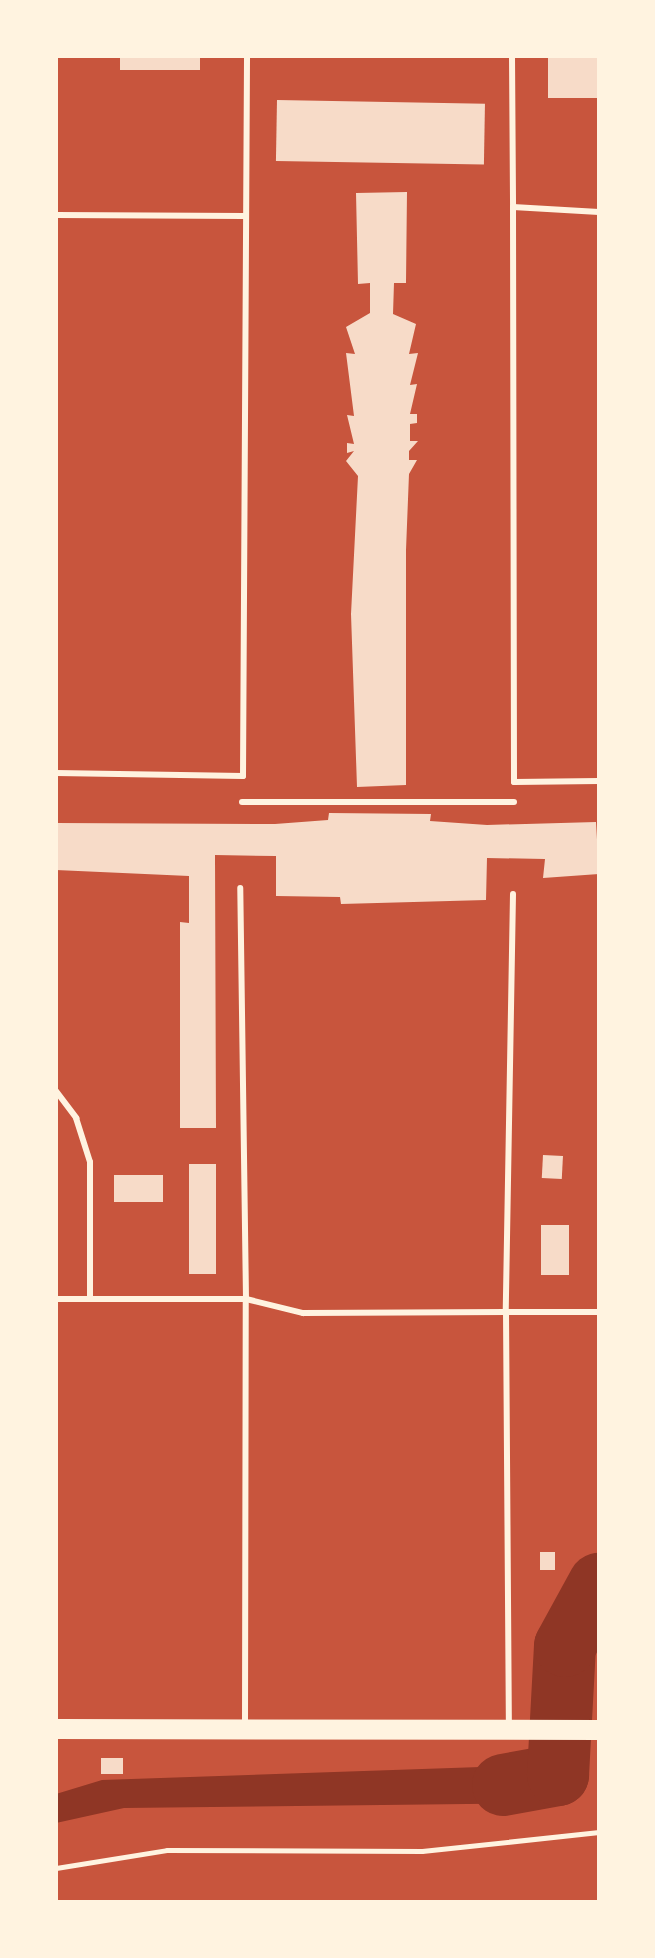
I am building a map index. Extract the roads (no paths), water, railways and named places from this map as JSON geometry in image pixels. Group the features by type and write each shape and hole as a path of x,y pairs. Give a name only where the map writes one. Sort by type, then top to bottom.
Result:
{"main road":[{"path":"56,1729 595,1730"}],"lane":[{"path":"56,773 243,776 247,56"},
{"path":"512,56 514,782 599,781"},
{"path":"513,207 599,212"},
{"path":"56,215 244,216"},
{"path":"242,802 514,802"},
{"path":"240,888 246,1299 245,1728"},
{"path":"509,1730 506,1312 513,894"},
{"path":"56,1091 76,1118 90,1162 90,1298"},
{"path":"56,1299 246,1299 303,1313 599,1312"}],"waterway":[{"path":"503,1785 558,1775 565,1646 599,1584"}]}
